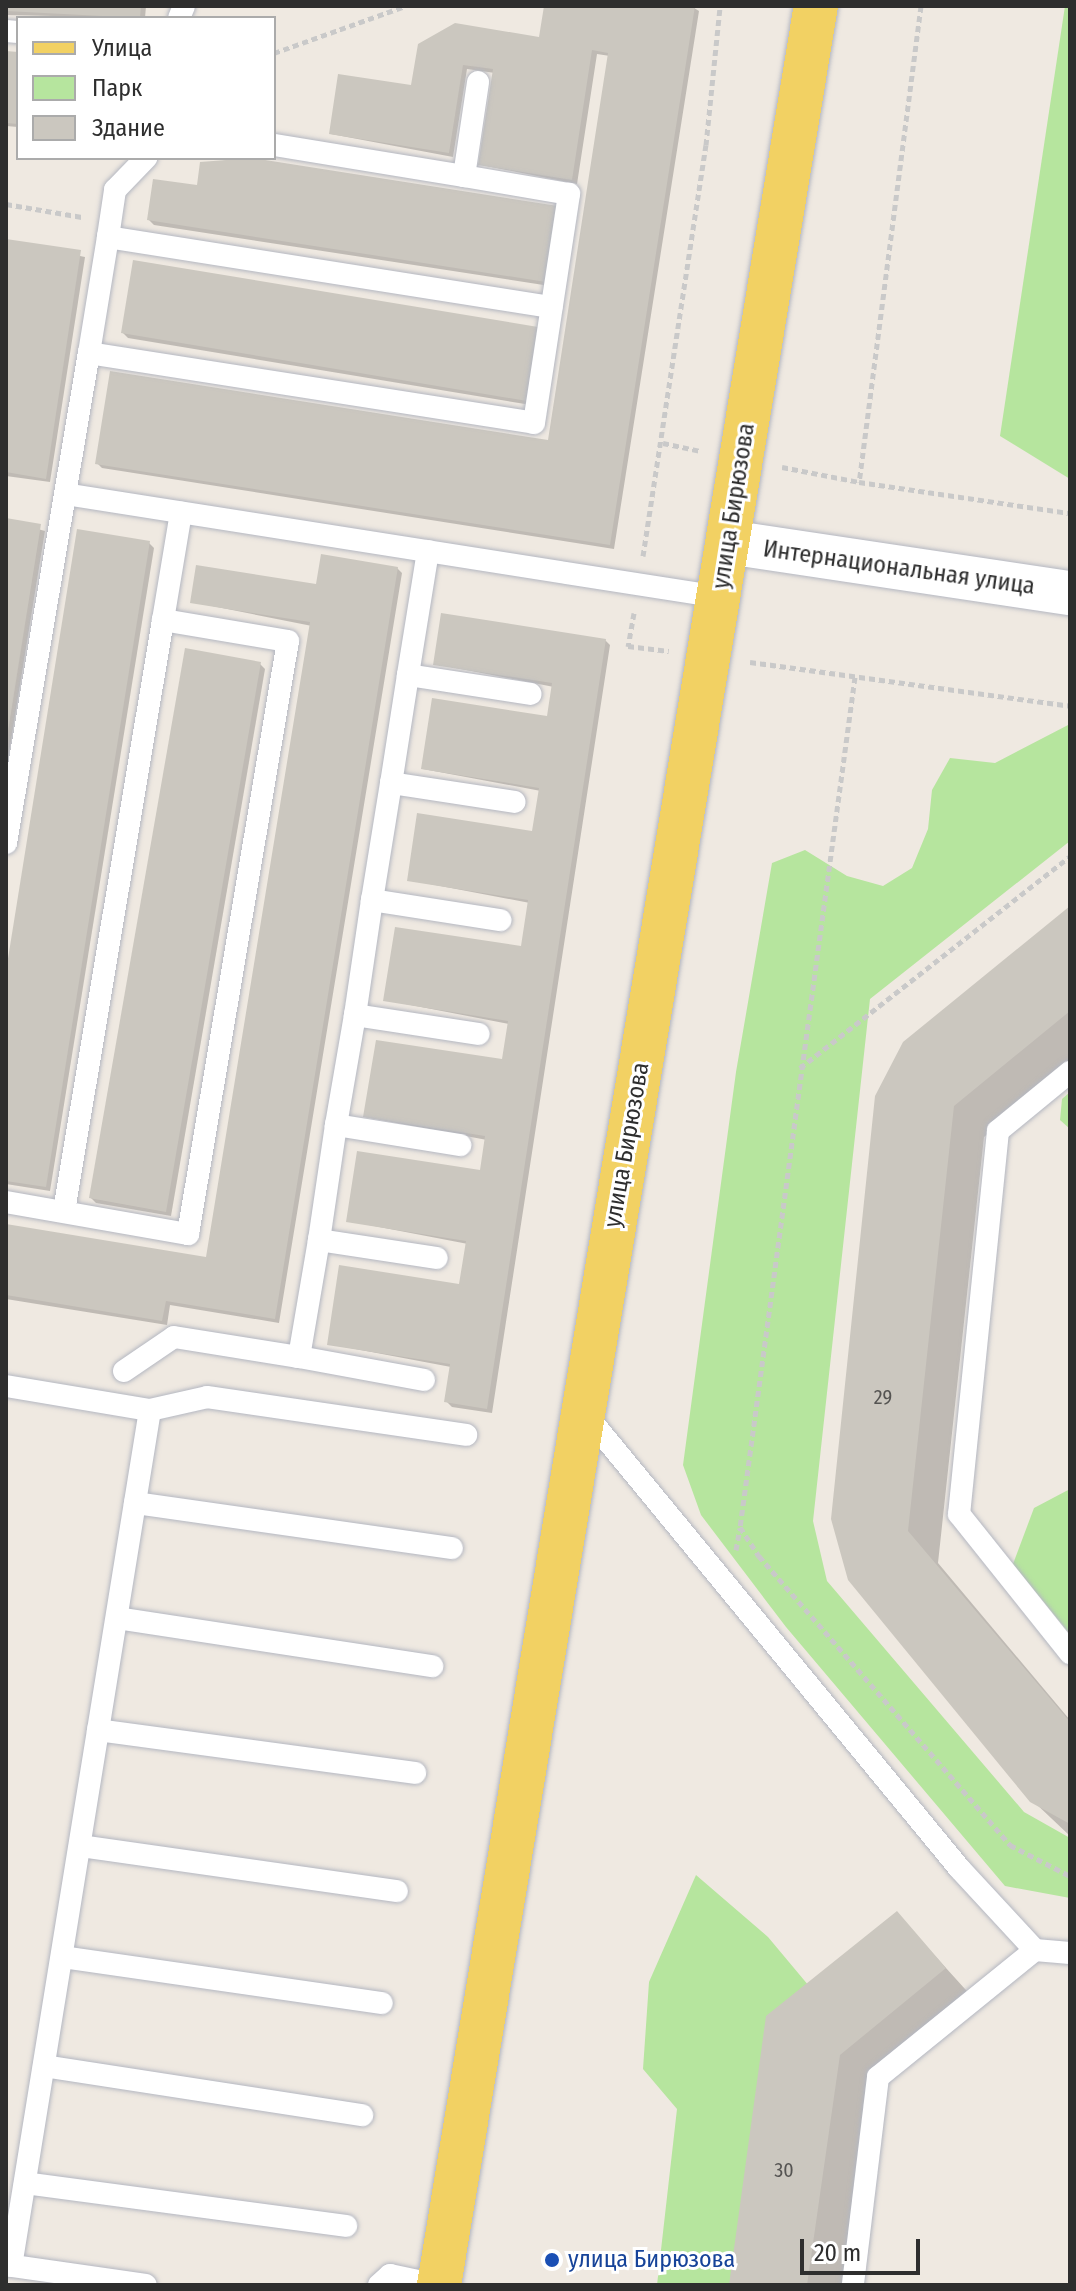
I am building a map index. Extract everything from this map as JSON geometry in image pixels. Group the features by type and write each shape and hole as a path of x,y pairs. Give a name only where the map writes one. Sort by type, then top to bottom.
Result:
{"main road":[{"name":"улица Бирюзова","path":"438,2285 816,6"},
{"name":"Интернациональная улица","path":"728,542 1070,593"}],"lane":[{"path":"464,176 478,82"},
{"path":"89,353 534,423 569,194 276,145"},
{"path":"6,843 115,190 144,160"},
{"path":"109,230 552,307"},
{"path":"65,494 719,597"},
{"path":"64,1211 181,512"},
{"path":"299,1357 428,551"},
{"path":"6,1202 188,1234 288,641 163,620"},
{"path":"408,675 531,694"},
{"path":"391,783 515,802"},
{"path":"372,900 500,920"},
{"path":"355,1015 479,1034"},
{"path":"1070,1072 998,1131 959,1514 1070,1653"},
{"path":"336,1125 460,1145"},
{"path":"319,1240 437,1258"},
{"path":"124,1371 174,1337 424,1380"},
{"path":"6,1386 150,1410 207,1397 466,1435"},
{"path":"146,2285 41,2278 9,2265 25,2183 150,1410"},
{"path":"582,1410 959,1868 1035,1950 1070,1953"},
{"path":"135,1503 452,1548"},
{"path":"117,1618 432,1666"},
{"path":"98,1730 415,1773"},
{"path":"80,1846 397,1891"},
{"path":"853,2285 878,2077 1035,1950"},
{"path":"62,1957 382,2003"},
{"path":"44,2066 362,2115"},
{"path":"25,2183 346,2226"},
{"path":"379,2285 390,2275 438,2285"}],"path":[{"path":"276,52 405,6"},
{"path":"663,443 706,145 720,6"},
{"path":"921,6 859,482 1070,513"},
{"path":"6,204 109,230"},
{"path":"710,656 1070,706"},
{"path":"855,677 740,1527 759,1556 1010,1845 1070,1876"},
{"path":"800,1068 1070,856"}],"green space":[{"path":"1065,6 1070,6 1070,479 1000,436"},
{"path":"1070,724 1070,841 870,999 813,1521 827,1581 1024,1812 1070,1838 1070,1898 1005,1886 786,1627 701,1515 683,1465 736,1072 772,863 805,850 847,876 883,886 912,868 928,829 932,790 950,758 995,763"},
{"path":"1070,1092 1070,1129 1060,1120 1062,1099"},
{"path":"1070,1489 1070,1634 1013,1564 1034,1508"},
{"path":"696,1875 768,1937 809,1986 787,2062 756,2285 657,2285 677,2109 643,2069 649,1982"}],"building":[{"path":"6,6 141,6 140,16 6,11"},
{"path":"544,6 695,6 610,545 95,464 110,371 548,440 608,53 592,50 572,180 478,165 493,69 463,65 449,153 329,134 338,74 411,85 418,44 455,23 539,37"},
{"path":"6,51 16,52 16,124 6,123"},
{"path":"266,160 558,206 546,282 147,220 153,179 197,185 200,162"},
{"path":"6,239 81,250 46,479 6,472"},
{"path":"133,260 538,327 527,401 121,333"},
{"path":"6,518 41,524 8,731 6,731"},
{"path":"77,529 150,541 46,1187 6,1181 6,971"},
{"path":"321,554 398,567 275,1319 166,1301 162,1321 6,1295 6,1224 206,1257 310,622 190,603 196,565 316,584"},
{"path":"441,613 606,639 487,1409 444,1402 450,1364 327,1345 339,1265 459,1284 466,1241 346,1222 357,1151 480,1170 485,1136 363,1117 376,1040 502,1059 508,1021 383,1001 395,927 521,946 528,900 407,881 417,813 532,831 539,788 421,769 432,698 547,716 552,683 433,665"},
{"path":"185,648 261,662 166,1212 89,1198"},
{"path":"1070,906 1070,1011 954,1106 908,1531 1070,1722 1070,1824 1030,1802 848,1580 831,1519 875,1096 903,1042"},
{"path":"897,1911 946,1968 840,2055 807,2285 729,2285 766,2016"}],"place":[{"name":"улица Бирюзова","path":"552,2260"}]}
